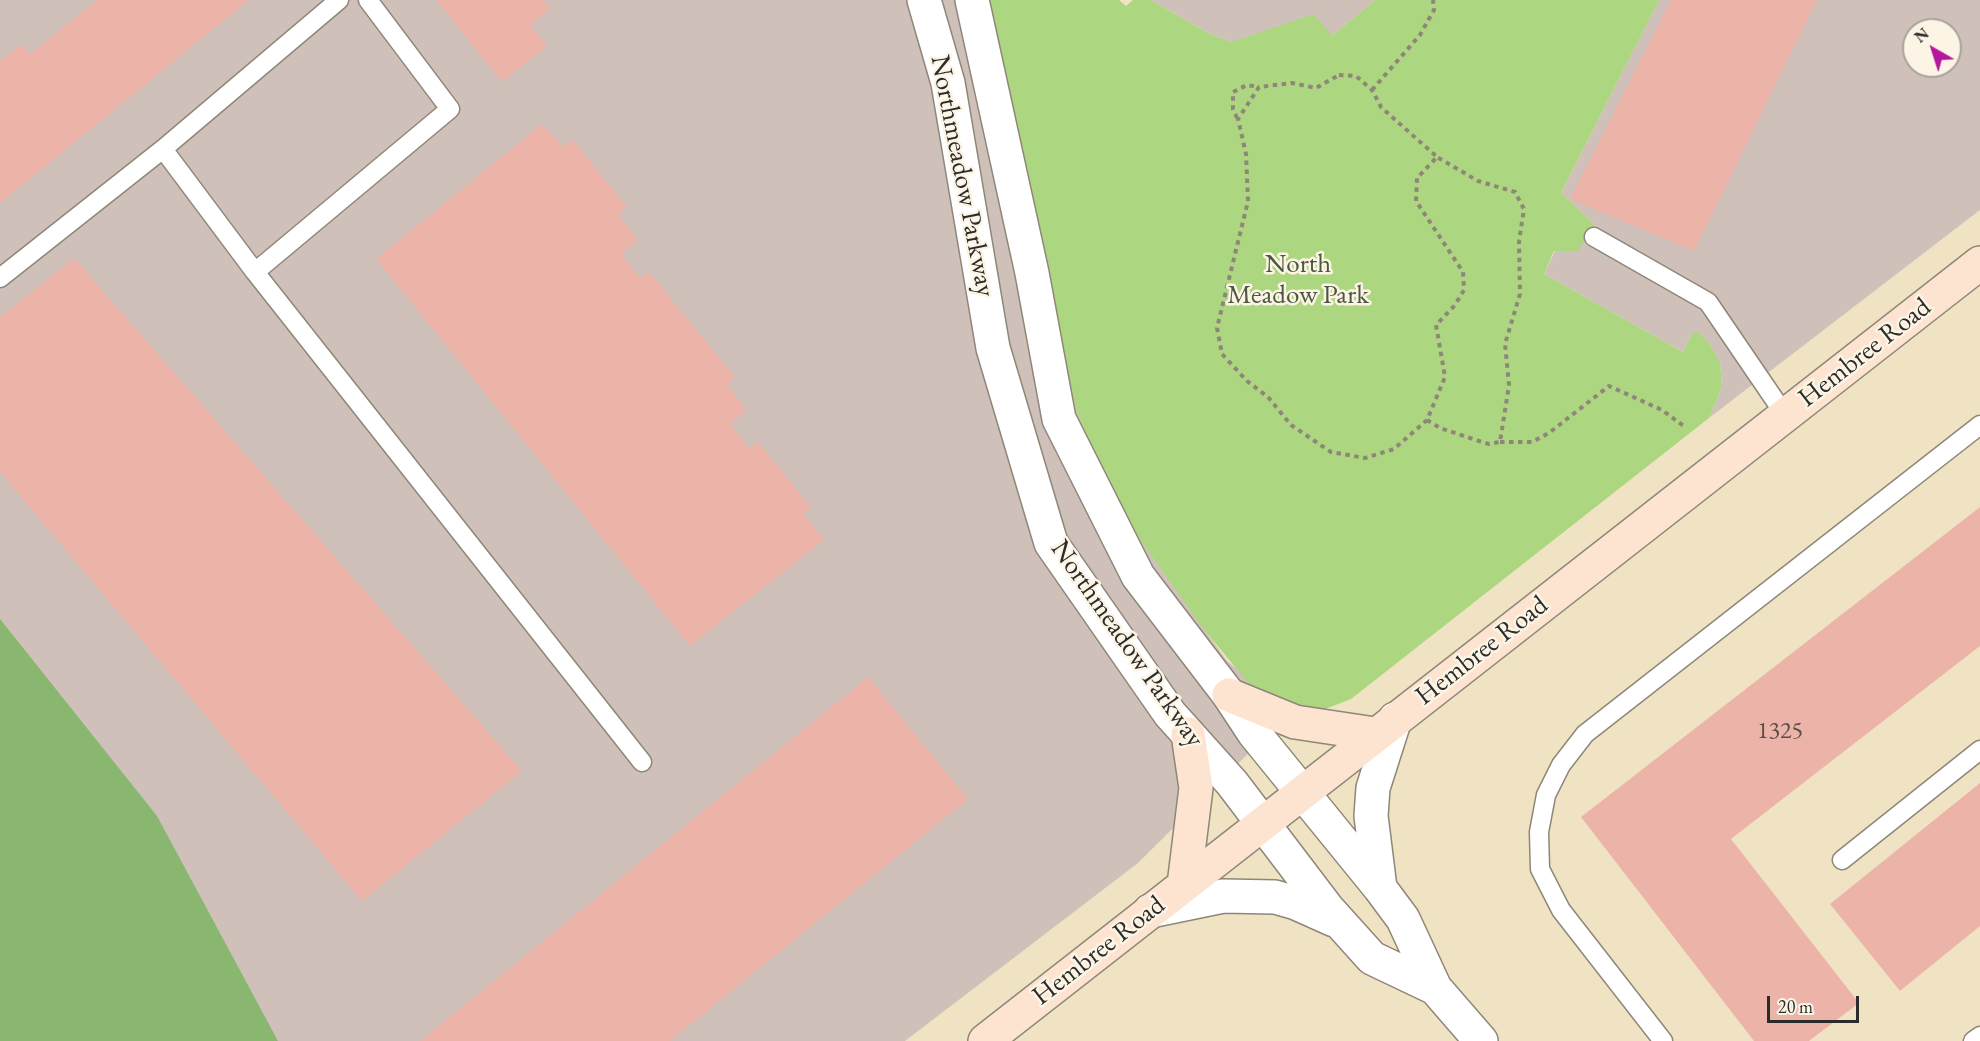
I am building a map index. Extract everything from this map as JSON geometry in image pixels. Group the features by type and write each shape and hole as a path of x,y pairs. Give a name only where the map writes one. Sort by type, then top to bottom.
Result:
{"street":[{"name":"Northmeadow Parkway","path":"924,0 948,83 993,348 1051,543 1170,714 1232,783 1341,923 1372,958 1435,988"},
{"name":"Northmeadow Parkway","path":"972,0 1032,273 1059,419 1138,576 1229,695 1254,733 1403,919 1435,988 1481,1041"},
{"name":"Hembree Road","path":"984,1041 1150,910 1264,825 1385,727 1980,263"},
{"path":"1229,695 1294,722 1385,727 1373,788 1371,816 1380,888"},
{"path":"1184,885 1196,788 1188,735"},
{"path":"1150,910 1223,896 1275,897 1296,903 1341,923"}],"lane":[{"path":"0,278 163,149 339,0"},
{"path":"255,272 450,109 368,0"},
{"path":"163,149 255,272 642,762"},
{"path":"1594,237 1708,302 1785,415"},
{"path":"1663,1041 1561,910 1540,869 1539,832 1546,795 1561,765 1585,734 1980,425"},
{"path":"1842,860 1980,750"},
{"path":"1973,1041 1980,1036"}],"path":[{"path":"1372,90 1420,35 1434,9 1433,0"},
{"path":"1437,157 1416,178 1416,201 1463,272 1464,290 1455,305 1436,325 1445,377 1426,420 1394,449 1365,458 1331,452 1291,425 1268,397 1247,381 1222,354 1217,328 1248,201 1246,154 1238,119 1233,109 1233,92 1247,85 1259,87 1292,83 1316,88 1339,75 1356,76 1372,90 1381,107 1437,157 1478,181 1515,192 1524,209 1519,241 1520,294 1505,344 1509,385 1500,442"},
{"path":"1238,119 1259,87"},
{"path":"1426,420 1440,428 1489,444 1532,442 1550,433 1609,386 1662,410 1685,427"}],"shaded area":[{"path":"0,0 988,0 1115,504 1227,661 1290,712 1138,863 905,1041 251,1041 0,644"},
{"path":"1151,0 1375,0 1332,36 1231,42 1210,34"},
{"path":"1659,0 1980,0 1980,210 1709,418 1722,387 1720,362 1709,343 1692,334 1683,352 1544,274 1555,251 1594,224 1561,193"}],"green space":[{"name":"North Meadow Park","path":"988,0 1119,0 1126,6 1133,0 1151,0 1210,34 1231,42 1314,14 1332,36 1375,0 1659,0 1561,193 1594,224 1578,251 1554,251 1544,274 1683,352 1692,334 1699,332 1709,343 1720,362 1722,387 1709,418 1351,699 1320,711 1259,696 1202,627 1115,504 1077,412 1040,255"},
{"path":"0,619 157,816 278,1041 0,1041"}],"building":[{"path":"97,0 249,0 0,203 0,61 22,44 30,54"},
{"path":"436,0 544,0 551,8 530,25 547,46 502,82"},
{"path":"1671,0 1817,0 1694,251 1570,199"},
{"path":"542,124 564,147 573,140 627,207 618,215 638,240 621,254 640,278 649,272 735,377 727,384 746,410 730,424 749,448 758,442 811,507 804,514 824,540 690,646 376,259"},
{"path":"74,258 522,771 362,901 0,472 0,317"},
{"path":"1980,507 1980,646 1731,839 1859,1003 1809,1041 1754,1041 1581,817"},
{"path":"868,677 968,799 670,1041 420,1041"},
{"path":"1980,783 1980,926 1900,991 1830,904"}]}
